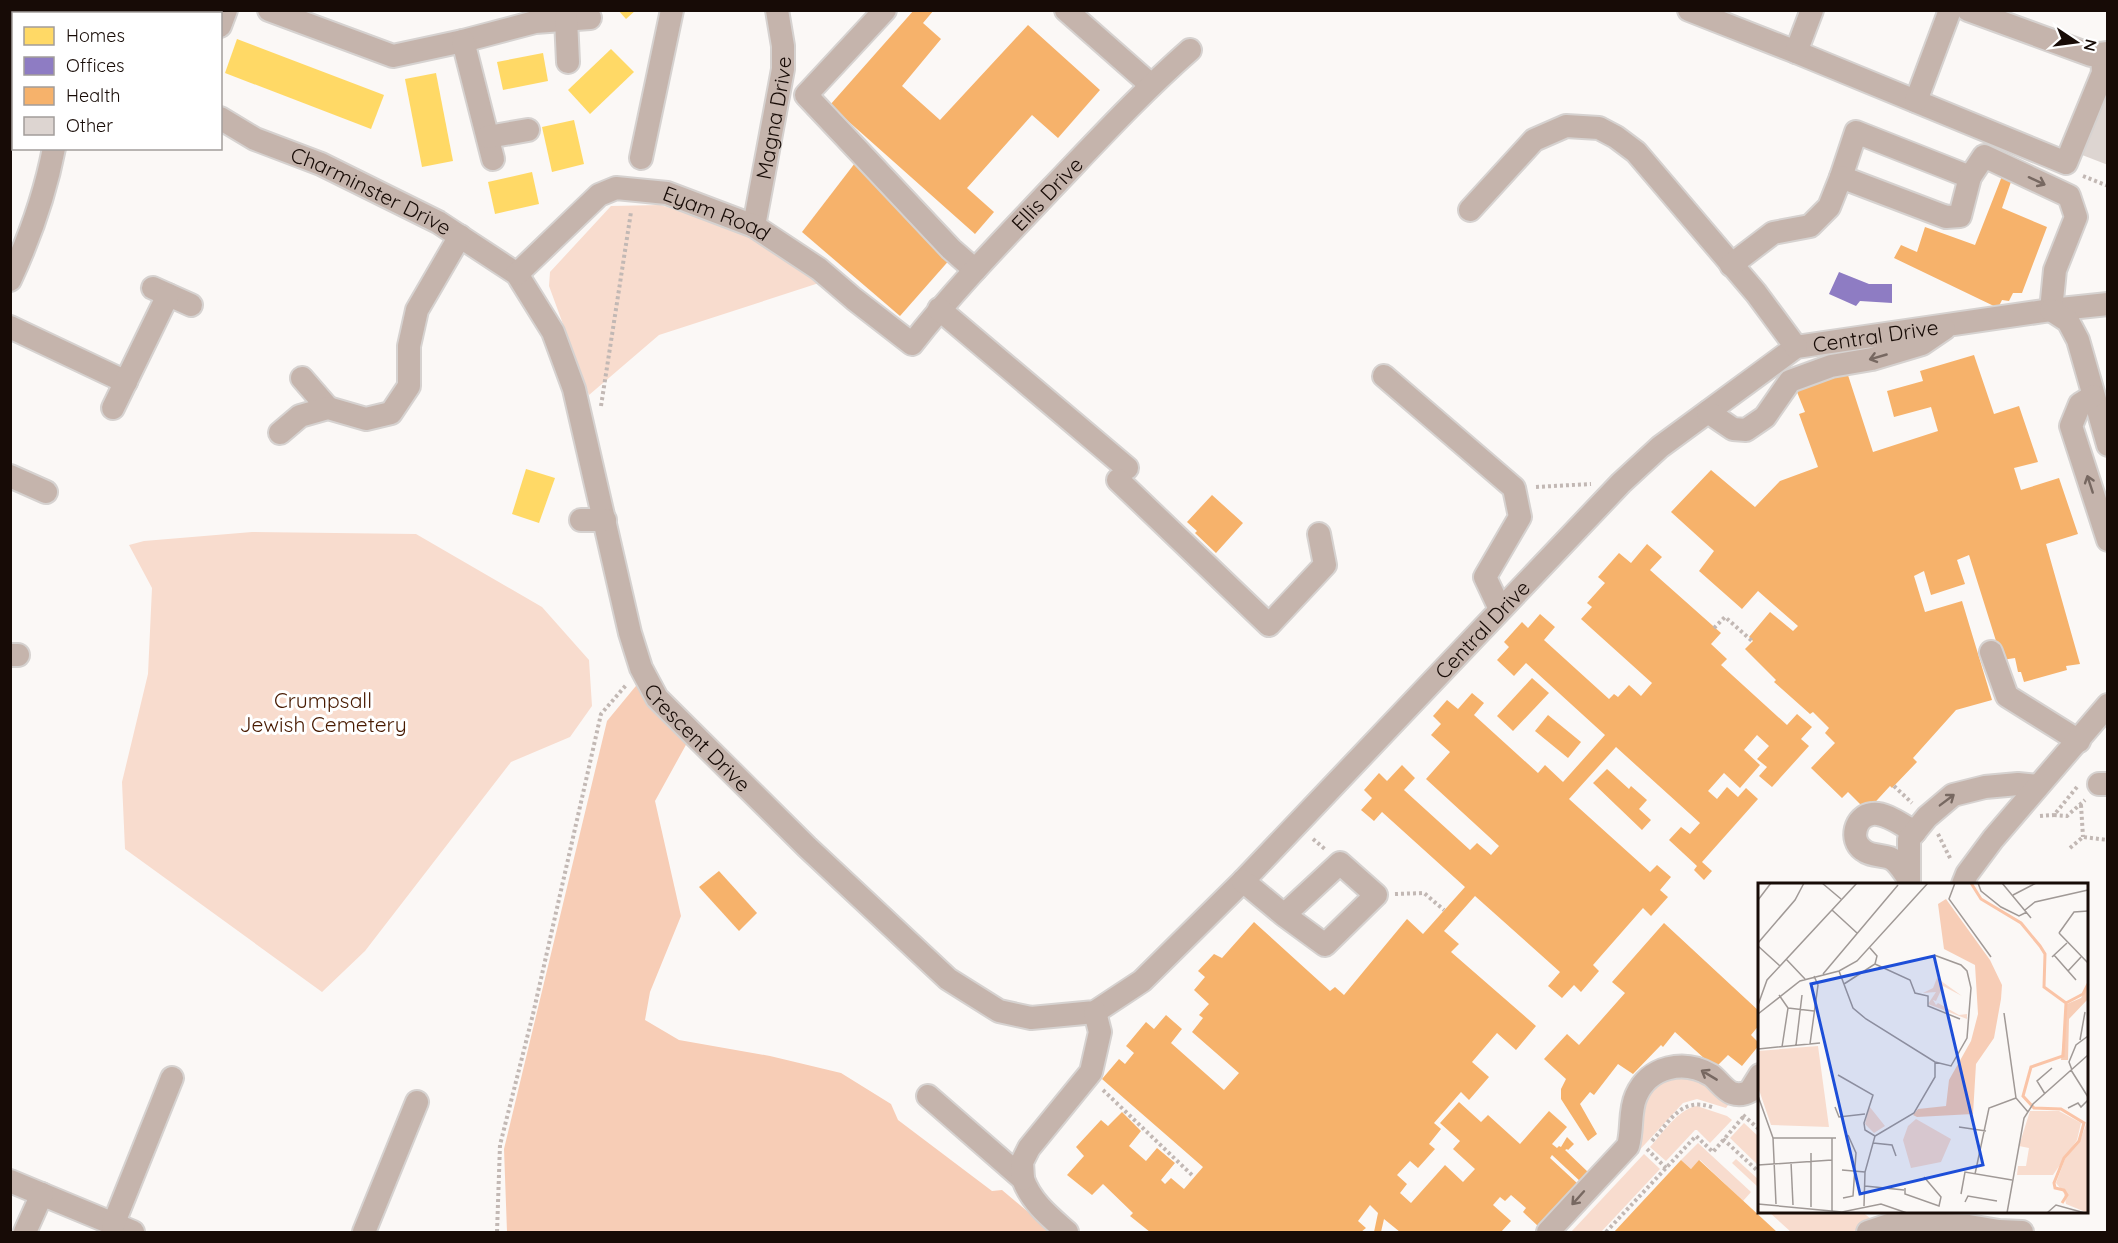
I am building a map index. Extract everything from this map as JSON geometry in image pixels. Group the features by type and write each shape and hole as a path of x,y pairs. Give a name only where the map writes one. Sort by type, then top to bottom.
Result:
{"street":[{"path":"269,10 393,56 535,22 590,18"},
{"path":"641,158 672,10"},
{"name":"Magna Drive","path":"754,226 783,69 783,46 777,10"},
{"path":"885,10 806,95 951,249 975,270"},
{"path":"1066,10 1151,85"},
{"path":"1689,10 2066,163 2103,73 2105,54 2091,55 1968,10"},
{"path":"1796,52 1812,10"},
{"path":"1916,101 1950,10"},
{"path":"566,20 568,62"},
{"path":"463,41 491,148 528,130"},
{"name":"Ellis Drive","path":"912,344 939,309 975,270 1151,85 1190,50"},
{"name":"Charminster Drive","path":"222,119 255,140 321,164 438,222 517,274"},
{"path":"1470,210 1534,140 1566,126 1599,128 1636,152 1756,292 1796,347"},
{"path":"1731,264 1773,233 1810,226 1829,207 1856,132 1970,177"},
{"path":"10,280 27,243 47,182 54,150"},
{"path":"1841,177 1946,217 1960,216 1970,177 1984,156 2069,196 2076,217 2055,270 2051,310 2068,321 2078,340 2097,386 2108,445"},
{"name":"Eyam Road","path":"517,274 599,195 616,188 667,193 754,226 819,269 912,344"},
{"path":"280,433 300,416 328,408 366,419 391,413 409,386 409,346 417,310 460,236"},
{"name":"Crescent Drive","path":"517,274 553,332 574,389 630,633 641,668 657,698 807,847 948,979 999,1011 1031,1018 1095,1012"},
{"path":"113,408 140,352 161,291 191,305"},
{"name":"Central Drive","path":"1095,1012 1142,981 1243,881 1621,483 1660,447 1796,347 2051,310 2108,304"},
{"path":"939,309 1122,474 1269,625 1325,565 1319,534"},
{"path":"1708,412 1733,429 1746,430 1765,417 1790,381 1831,366 1872,359 1922,344 1950,325"},
{"path":"10,327 126,382"},
{"path":"1384,376 1514,488 1520,517 1485,577 1500,609"},
{"path":"302,378 328,408"},
{"path":"2097,386 2080,404 2071,426 2108,540"},
{"path":"10,476 46,492"},
{"path":"581,520 605,520"},
{"path":"1991,652 2007,696 2079,741"},
{"path":"1964,883 1967,874 1993,839 2108,705"},
{"path":"1909,882 1909,839 1927,817 1953,795 1996,786 2018,784 2038,786"},
{"path":"1909,882 1893,859 1863,850 1855,834 1861,818 1872,813 1885,816 1915,832"},
{"path":"1243,881 1284,915 1325,945 1376,895 1340,863 1284,915"},
{"path":"1067,1233 1038,1205 1027,1190 1023,1179 1022,1162 1029,1148 1091,1072 1100,1032 1095,1012"},
{"path":"1548,1233 1628,1146 1633,1105 1643,1084 1652,1075 1676,1066 1696,1068 1713,1077 1734,1093 1750,1091 1758,1079"},
{"path":"10,1181 123,1229 172,1078"},
{"path":"928,1096 1023,1179"},
{"path":"363,1233 417,1102"},
{"path":"25,1233 42,1194"},
{"path":"1868,1233 1895,1223 1969,1226 1998,1232 2022,1233"}],"path":[{"path":"601,411 631,208"},
{"path":"1514,488 1621,483"},
{"path":"1714,628 1725,617 1752,641"},
{"path":"497,1233 500,1145 533,1014 601,714 641,668"},
{"path":"2054,815 2080,784 2075,779"},
{"path":"2048,810 2036,817 2067,816 2103,784"},
{"path":"2081,805 2083,837"},
{"path":"2070,848 2083,837 2108,840"},
{"path":"1376,895 1424,893 1444,910"},
{"path":"1088,1076 1194,1177"},
{"path":"1643,1150 1686,1105 1698,1103 1718,1109"},
{"path":"1736,1113 1745,1116 1758,1128"},
{"path":"1606,1233 1696,1136 1713,1152 1745,1116"},
{"path":"1723,1139 1758,1171"},
{"path":"1649,1151 1666,1168"}],"green space":[{"path":"660,205 740,232 761,243 819,283 659,335 589,395 549,286 550,272 611,206"},
{"name":"Crumpsall Jewish Cemetery","path":"252,532 416,534 542,607 589,660 592,706 570,737 511,762 365,951 322,992 125,849 122,782 148,674 152,588 129,545 144,541"},
{"path":"1686,1073 1714,1087 1728,1105 1726,1108 1697,1099 1683,1103 1623,1168 1645,1098 1660,1079"},
{"path":"1697,1106 1727,1116 1732,1120 1710,1143 1695,1130 1666,1161 1650,1147 1677,1117"},
{"path":"1744,1123 1758,1136 1758,1165 1730,1138"},
{"path":"1698,1143 1751,1192 1743,1201 1700,1160 1691,1169 1681,1160"},
{"path":"1644,1154 1660,1169 1601,1232 1571,1232"},
{"path":"1736,1159 1758,1179 1758,1187 1732,1163"},
{"path":"1770,1213 1863,1213 1870,1218 1893,1217 1858,1232 1791,1232"}],"shaded area":[{"path":"640,681 687,743 655,801 681,916 650,992 645,1020 679,1040 770,1056 841,1073 891,1104 898,1120 992,1191 1002,1190 1052,1232 507,1232 504,1149 607,721"}],"building: Homes":[{"path":"13,10 90,10 90,12 17,12"},
{"path":"95,10 137,10 142,12 94,12"},
{"path":"618,10 636,10 626,19"},
{"path":"237,39 384,95 371,129 225,73"},
{"path":"611,49 634,72 590,114 568,90"},
{"path":"543,53 548,81 503,90 497,62"},
{"path":"436,73 453,161 422,167 405,79"},
{"path":"574,120 584,164 552,172 542,127"},
{"path":"532,172 539,204 495,214 488,182"},
{"path":"526,469 555,478 539,523 512,514"}],"building: Offices":[{"path":"1839,272 1869,284 1892,284 1892,303 1860,301 1856,306 1829,294"}],"building: Health":[{"path":"914,10 934,10 923,23 941,39 902,86 940,120 1028,25 1100,90 1058,138 1032,115 967,188 994,212 975,234 830,105"},
{"path":"855,163 952,257 900,316 802,232"},
{"path":"2004,171 2013,176 2002,208 2047,227 2022,293 2013,293 2009,301 2002,300 1998,308 1894,258 1901,245 1917,252 1925,227 1975,245"},
{"path":"1974,355 1994,414 2019,406 2038,462 2014,468 2021,490 2059,478 2078,534 2046,544 2080,664 2066,666 2067,670 2024,682 2021,672 2018,672 2015,658 2002,660 1969,555 1957,560 1965,584 1931,595 1924,571 1914,576 1925,612 1962,601 1992,700 1956,710 1913,758 1917,762 1867,811 1848,792 1842,798 1811,768 1835,743 1825,733 1829,728 1813,712 1810,714 1774,682 1776,680 1745,649 1753,641 1749,637 1770,612 1793,631 1798,626 1758,591 1742,609 1699,571 1714,551 1671,512 1711,470 1755,507 1780,481 1818,467 1799,414 1805,412 1795,387 1846,369 1873,452 1938,431 1931,407 1894,417 1887,391 1923,381 1920,371"},
{"path":"1212,495 1243,523 1216,553 1187,522"},
{"path":"1647,544 1662,557 1650,570 1721,633 1711,644 1727,659 1721,665 1787,725 1797,714 1812,727 1801,739 1809,746 1772,787 1759,776 1767,767 1757,759 1769,746 1757,735 1744,750 1760,765 1740,788 1724,773 1708,791 1717,799 1727,787 1738,797 1746,788 1758,799 1702,862 1712,871 1704,880 1694,870 1697,866 1669,840 1681,827 1690,834 1700,823 1616,747 1569,799 1650,872 1657,865 1671,877 1660,890 1668,897 1651,916 1643,908 1593,965 1599,971 1581,992 1574,985 1562,998 1548,986 1560,972 1475,896 1444,931 1459,944 1451,952 1536,1026 1516,1050 1497,1033 1472,1062 1489,1077 1469,1100 1461,1092 1434,1123 1441,1129 1429,1144 1435,1149 1418,1168 1410,1161 1397,1175 1407,1184 1400,1193 1411,1203 1445,1165 1463,1182 1475,1169 1453,1149 1460,1141 1440,1123 1459,1102 1481,1122 1488,1115 1520,1144 1549,1111 1567,1127 1552,1144 1557,1148 1561,1147 1567,1137 1574,1144 1565,1150 1589,1173 1581,1182 1552,1155 1550,1158 1577,1183 1538,1226 1523,1212 1526,1208 1511,1195 1505,1201 1500,1197 1493,1205 1511,1221 1501,1232 1400,1232 1384,1219 1381,1232 1374,1232 1378,1213 1370,1205 1358,1221 1366,1228 1361,1232 1150,1232 1130,1216 1133,1213 1103,1184 1092,1195 1067,1175 1084,1156 1076,1147 1101,1120 1108,1126 1122,1112 1141,1131 1129,1146 1146,1161 1157,1148 1175,1163 1161,1180 1165,1184 1171,1178 1184,1189 1203,1167 1102,1079 1119,1059 1125,1064 1134,1053 1126,1046 1146,1022 1154,1029 1166,1015 1182,1029 1171,1043 1224,1090 1239,1073 1192,1032 1203,1018 1199,1015 1209,1004 1194,990 1205,977 1198,971 1214,954 1222,958 1254,922 1330,991 1335,987 1344,995 1407,919 1423,934 1465,887 1382,812 1374,821 1361,810 1372,798 1364,790 1379,773 1387,781 1402,765 1415,778 1404,790 1470,850 1477,843 1491,855 1499,846 1426,779 1450,752 1431,735 1441,724 1433,716 1447,700 1458,709 1472,693 1484,703 1474,715 1538,773 1545,765 1563,782 1605,735 1526,663 1514,676 1497,660 1509,647 1504,642 1522,622 1528,628 1540,614 1555,627 1544,640 1609,699 1614,694 1618,697 1629,685 1641,696 1652,683 1581,619 1592,607 1587,603 1605,583 1598,577 1619,553 1631,563"},
{"path":"1532,678 1549,693 1513,731 1497,716"},
{"path":"1548,715 1581,742 1568,758 1535,731"},
{"path":"1607,769 1629,789 1631,786 1647,800 1639,809 1651,820 1642,830 1593,783"},
{"path":"719,871 757,913 739,931 699,887"},
{"path":"1664,923 1758,1010 1758,1026 1751,1035 1758,1042 1758,1046 1742,1066 1728,1055 1715,1068 1675,1032 1663,1047 1661,1045 1633,1074 1618,1064 1594,1095 1590,1092 1580,1104 1597,1134 1588,1141 1561,1099 1561,1089 1566,1079 1544,1059 1567,1034 1579,1045 1625,993 1612,982"},
{"path":"1681,1160 1691,1169 1699,1160 1777,1232 1614,1232"}],"building: Other":[{"path":"2108,83 2108,165 2077,153"}]}
